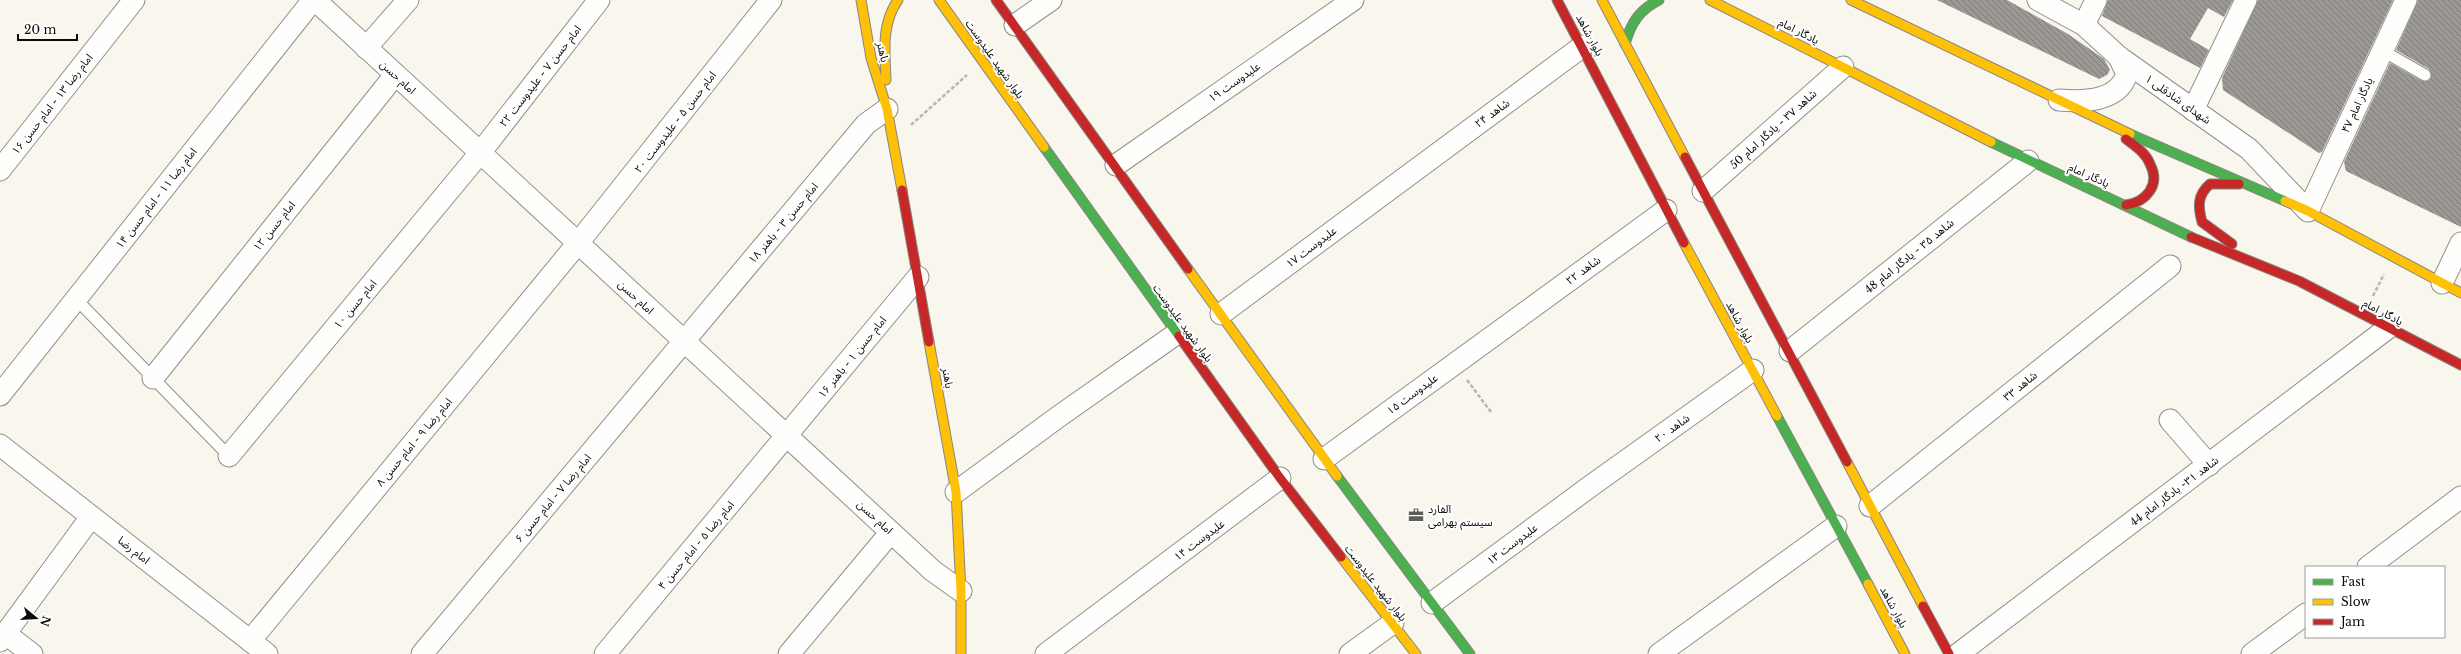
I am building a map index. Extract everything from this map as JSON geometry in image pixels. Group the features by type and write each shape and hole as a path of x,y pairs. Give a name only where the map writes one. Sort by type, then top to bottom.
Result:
{"main road":[{"name":"باهنر","path":"861,0 871,58 887,109 956,492 961,591 961,654"},
{"name":"باهنر","path":"887,109 885,45 892,6 898,0"},
{"name":"بلوار شهید علیدوست","path":"939,0 1280,478 1416,654"},
{"path":"996,0 1116,165 1324,458 1432,604 1466,653"},
{"name":"بلوار شاهد","path":"1557,0 1583,46 1666,210 1905,654"},
{"path":"1602,0 1790,351 1949,654"},
{"path":"1626,44 1631,22 1643,7 1659,0"},
{"name":"یادگار امام","path":"1710,0 2028,161 2126,205 2208,245 2299,280 2363,315 2461,365"},
{"path":"1851,0 2103,122 2308,211 2461,293"},
{"path":"2103,122 2148,156 2152,166 2154,177 2147,197 2138,203 2126,205"},
{"path":"2254,187 2230,183 2210,184 2203,189 2198,202 2202,222 2232,243 2299,280"}],"street":[{"name":"امام رضا ۱۳ - امام حسن ۱۶","path":"0,170 134,0"},
{"name":"امام حسن","path":"314,0 933,571 961,591"},
{"name":"امام رضا ۱۱ - امام حسن ۱۴","path":"0,396 314,0"},
{"path":"366,48 408,0"},
{"name":"امام حسن ۷ - علیدوست ۲۲","path":"480,153 599,0"},
{"name":"امام حسن ۵ - علیدوست ۲۰","path":"578,243 771,0"},
{"path":"1015,26 1051,0"},
{"name":"علیدوست ۱۹","path":"1116,165 1353,0"},
{"name":"شهدای شادقلی ۱","path":"2038,0 2084,25 2119,57 2249,149 2308,211"},
{"path":"2084,25 2096,0"},
{"path":"2193,110 2246,0"},
{"name":"یادگار امام ۴۷","path":"2308,211 2406,0"},
{"name":"شاهد ۲۴","path":"1400,180 1583,46"},
{"path":"2057,100 2086,102 2113,92 2124,83 2127,74 2119,57"},
{"name":"شاهد ۳۷ - یادگار امام 50","path":"1703,191 1843,67"},
{"name":"امام حسن ۱۲","path":"153,378 395,75"},
{"name":"امام حسن ۳ - باهنر ۱۸","path":"684,341 866,124 887,109"},
{"name":"امام حسن ۱۰","path":"229,456 480,153"},
{"name":"شاهد ۳۵ - یادگار امام 48","path":"1790,351 2028,161"},
{"name":"علیدوست ۱۷","path":"1221,314 1400,180"},
{"name":"شاهد ۲۲","path":"1500,330 1666,210"},
{"name":"امام رضا ۹ - امام حسن ۸","path":"250,641 578,243"},
{"path":"2442,283 2461,244"},
{"name":"شاهد ۳۳","path":"1870,506 2170,266"},
{"name":"امام حسن ۱ - باهنر ۱۶","path":"787,436 918,277"},
{"name":"شاهد ۳۱- یادگار امام 44","path":"1958,654 2388,328"},
{"name":"علیدوست ۱۵","path":"1324,458 1500,330"},
{"path":"956,492 1058,417 1176,334"},
{"name":"امام رضا ۷ - امام حسن ۶","path":"422,654 684,341"},
{"name":"شاهد ۲۰","path":"1592,485 1753,370"},
{"path":"2170,420 2209,465"},
{"name":"امام رضا ۵ - امام حسن ۴","path":"605,654 787,436"},
{"name":"امام رضا","path":"0,445 267,654"},
{"name":"علیدوست ۱۴","path":"1046,654 1118,602 1280,478"},
{"name":"علیدوست ۱۳","path":"1432,604 1592,485"},
{"path":"2369,566 2461,497"},
{"path":"32,654 3,638 91,517"},
{"path":"1660,654 1836,526"},
{"path":"789,654 891,532"},
{"path":"2252,654 2300,618"},
{"path":"1350,654 1393,623"}],"lane":[{"path":"2383,51 2426,75"},
{"path":"76,299 229,456"}],"path":[{"path":"893,141 982,61"},
{"path":"2363,315 2393,257"},
{"path":"1454,364 1491,412"}],"building":[{"path":"1937,0 2007,0 2068,34 2104,59 2110,70 2107,75 2099,79"},
{"path":"2108,0 2233,0 2224,17 2208,8 2190,39 2209,50 2200,68 2102,16"},
{"path":"2258,0 2393,0 2322,152 2319,153 2223,90 2222,78"},
{"path":"2418,0 2461,0 2461,227 2346,171 2344,162 2390,63 2422,81 2428,81 2431,78 2429,69 2396,50"}],"traffic: fast":[{"path":"1625,44 1633,23 1646,8 1659,0"},
{"path":"2130,134 2285,201"},
{"path":"1991,142 2191,237"},
{"path":"1044,147 1179,336"},
{"path":"1777,416 1868,584"},
{"path":"1337,476 1470,654"}],"traffic: slow":[{"path":"861,0 871,58 887,109 902,190"},
{"path":"886,80 886,28 898,0"},
{"path":"939,0 1044,147"},
{"path":"1602,0 1685,157"},
{"path":"1710,0 1991,142"},
{"path":"1851,0 2130,134"},
{"path":"2285,201 2308,211 2461,293"},
{"path":"1684,243 1777,416"},
{"path":"1188,269 1337,476"},
{"path":"929,342 956,492 961,591 961,654"},
{"path":"1847,462 1923,606"},
{"path":"1341,557 1416,654"},
{"path":"1868,584 1905,654"}],"traffic: jam":[{"path":"996,0 1188,269"},
{"path":"1557,0 1684,243"},
{"path":"2126,139 2146,156 2153,172 2154,179 2150,191 2145,196 2140,200 2126,205"},
{"path":"1685,157 1847,462"},
{"path":"2232,244 2202,222 2199,206 2203,192 2210,184 2239,184"},
{"path":"902,190 929,342"},
{"path":"2191,237 2299,281 2461,365"},
{"path":"1179,336 1280,478 1341,557"},
{"path":"1923,606 1949,654"}],"place":[{"name":"آلفارد سیستم بهرامی","path":"1416,515"}]}
